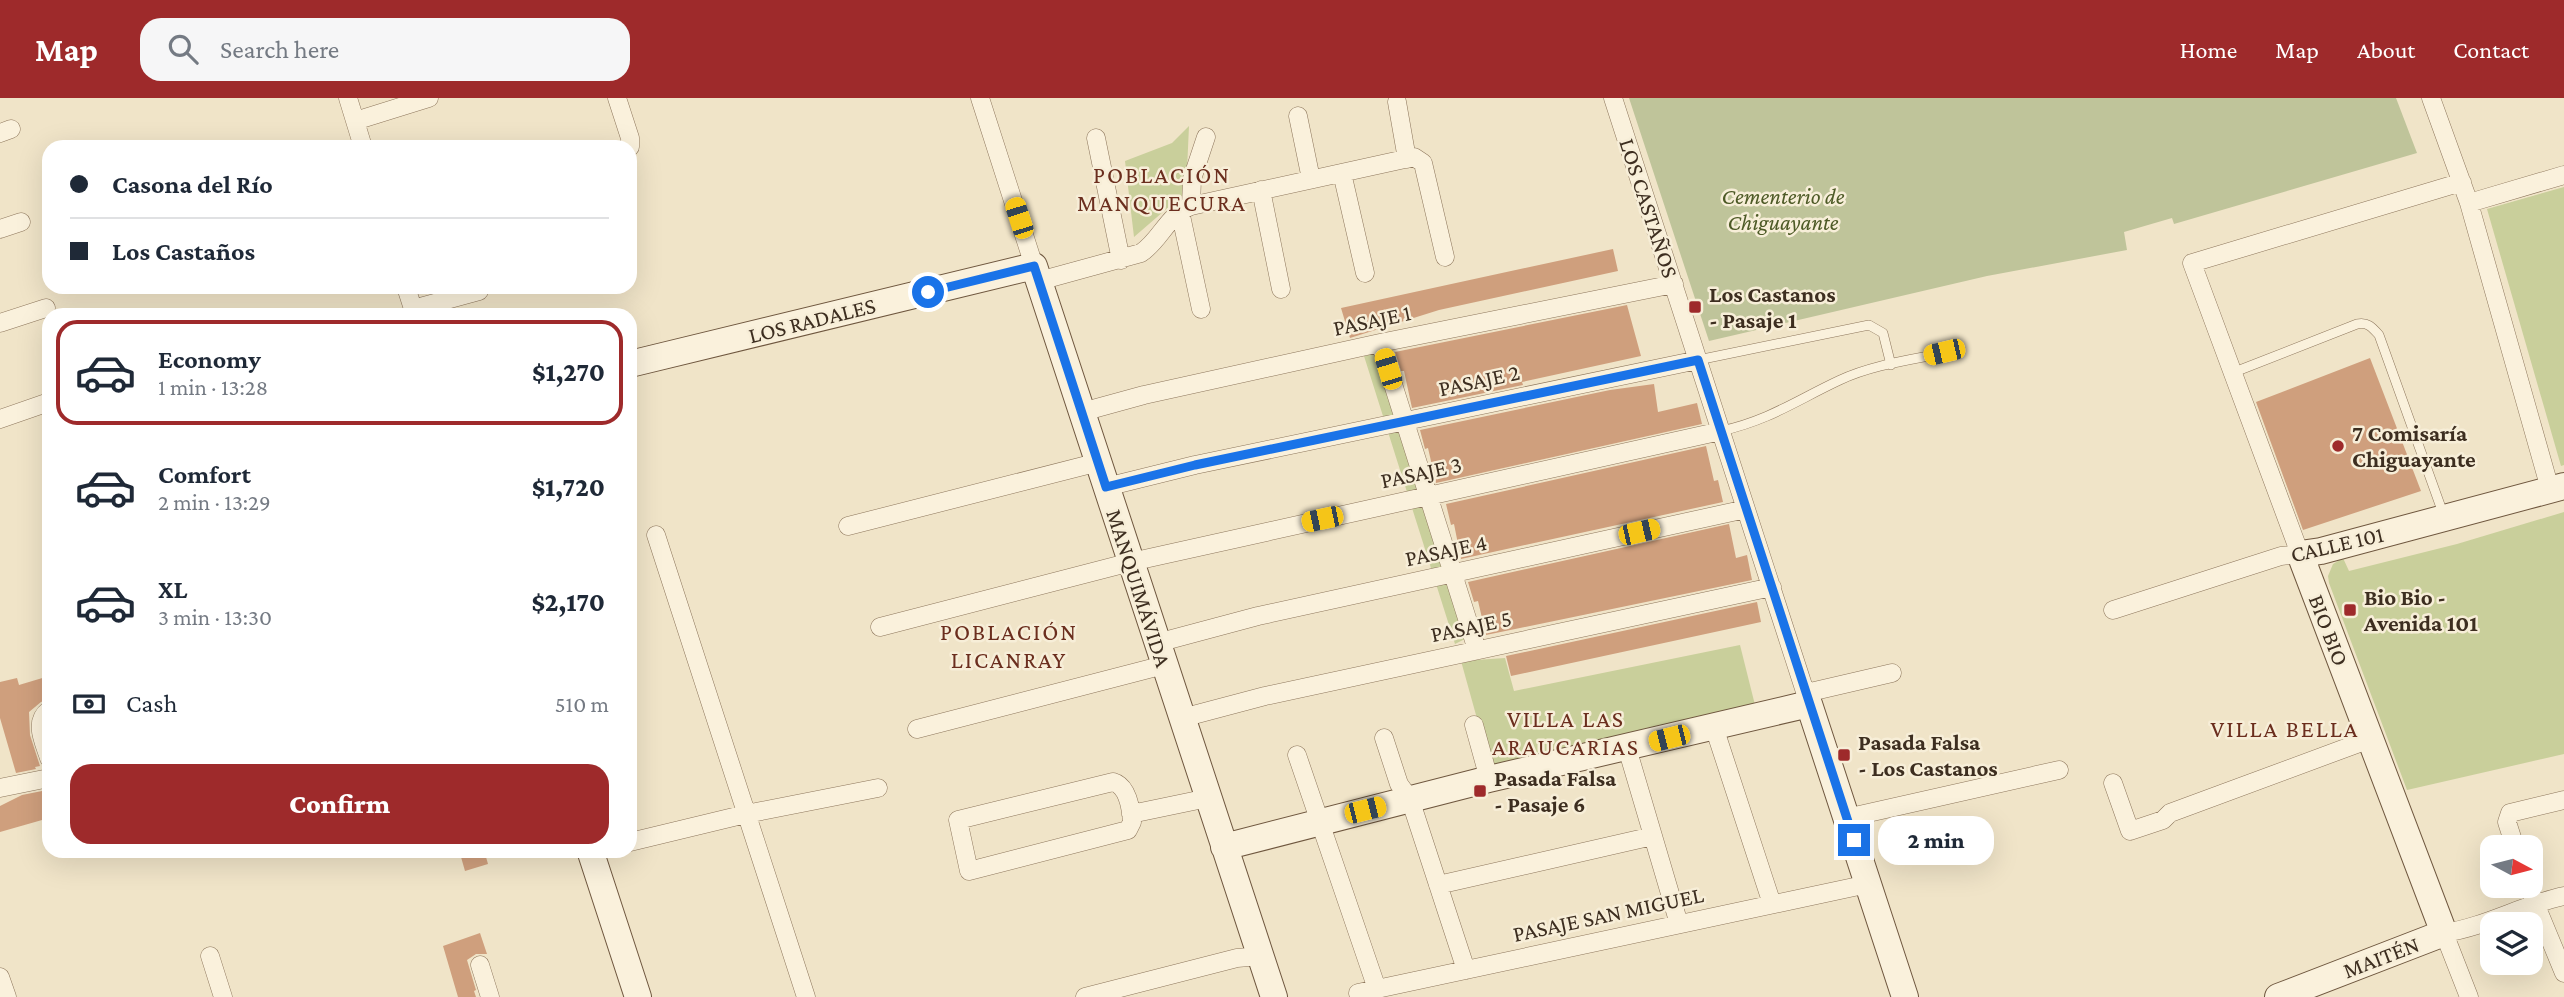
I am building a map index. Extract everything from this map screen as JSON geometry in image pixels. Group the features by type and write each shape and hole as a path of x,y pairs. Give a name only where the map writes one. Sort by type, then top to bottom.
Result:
{"street":[{"path":"348,98 361,140"},
{"path":"355,121 429,98"},
{"path":"617,98 630,140"},
{"name":"MANQUIMÁVIDA","path":"980,98 1274,997"},
{"name":"LOS CASTAÑOS","path":"1613,98 1905,997"},
{"path":"2431,98 2469,203 2557,488"},
{"path":"1397,102 1413,159"},
{"path":"1298,116 1311,179"},
{"path":"1201,309 1185,208 1206,137"},
{"path":"1096,138 1121,260"},
{"path":"1037,273 1121,260 1147,250 1185,208 1413,159 1423,163 1446,257"},
{"path":"1342,173 1365,273"},
{"path":"2469,203 2564,175"},
{"name":"BIO BIO","path":"2462,182 2192,262 2469,997"},
{"path":"1261,190 1281,289"},
{"path":"0,229 21,222"},
{"name":"LOS RADALES","path":"637,362 1037,273"},
{"name":"PASAJE 1","path":"1082,412 1163,390 1380,343 1674,284"},
{"path":"426,308 469,294"},
{"path":"0,323 42,309"},
{"path":"1380,343 1477,650"},
{"name":"PASAJE 2","path":"1102,475 1195,465 1698,360"},
{"path":"0,419 42,404"},
{"name":"PASAJE 3","path":"1131,562 1721,431"},
{"path":"848,526 1102,475"},
{"name":"CALLE 101","path":"2113,611 2281,556 2321,551 2557,488"},
{"name":"PASAJE 4","path":"1161,654 1258,616 1746,509"},
{"path":"656,535 806,997"},
{"path":"880,627 1131,562"},
{"name":"PASAJE 5","path":"1182,718 1235,703 1772,587"},
{"path":"917,729 1161,654"},
{"path":"1224,846 1489,779 1714,727 1892,673"},
{"path":"42,715 42,734"},
{"path":"1475,725 1489,779"},
{"path":"1714,727 1772,904"},
{"path":"1384,738 1399,784 1410,799 1466,970"},
{"path":"2113,783 2130,831 2163,820 2170,813 2370,739"},
{"path":"1627,748 1679,924"},
{"path":"1297,755 1377,989"},
{"path":"1846,818 2059,770"},
{"path":"0,788 42,779"},
{"path":"1113,782 1124,789 1131,814 1131,827 1125,831 969,871 958,820 1113,782"},
{"path":"637,840 746,814 878,788"},
{"path":"1131,814 1208,798"},
{"path":"2511,835 2507,822 2510,813 2564,800"},
{"path":"1438,885 1653,836"},
{"path":"594,858 638,997"},
{"name":"PASAJE SAN MIGUEL","path":"1358,993 1868,884"},
{"path":"2543,895 2564,896"},
{"path":"2444,933 2463,930 2523,898"},
{"path":"2533,898 2564,973"},
{"name":"MAITÉN","path":"2278,997 2444,933"},
{"path":"210,956 223,997"},
{"path":"1085,997 1237,958 1261,956"},
{"path":"480,965 490,997"},
{"path":"0,977 7,997"}],"lane":[{"path":"2232,373 2357,324 2371,326 2379,335 2445,517"},
{"path":"1698,360 1869,325 1883,333 1891,365"},
{"path":"1721,431 1758,422 1863,370 1944,352"}],"green space":[{"name":"Cementerio de Chiguayante","path":"1629,98 2396,98 2417,153 2174,224 2172,218 2124,232 2127,250 1987,276 1709,341"},
{"path":"1189,126 1186,192 1134,237 1125,161 1172,143"},
{"path":"2564,187 2564,465 2561,466 2487,209"},
{"path":"1377,355 1467,638 1455,644 1364,356"},
{"path":"2564,512 2564,754 2407,790 2329,583 2328,576 2333,564 2343,558 2349,571 2457,544"},
{"path":"1740,645 1755,705 1491,769 1461,661 1505,658 1514,691"}],"building":[{"path":"1613,249 1618,271 1439,310 1350,338 1341,308"},
{"path":"1627,305 1641,356 1522,382 1523,385 1412,408 1404,371 1401,371 1395,352"},
{"name":"7 Comisaría Chiguayante","path":"2370,358 2421,491 2303,530 2256,402"},
{"path":"1654,384 1658,412 1697,403 1702,424 1436,483 1428,448 1425,449 1420,430 1610,390"},
{"path":"1706,446 1714,481 1718,480 1723,502 1461,559 1454,524 1451,525 1446,504"},
{"path":"1729,524 1736,558 1747,555 1752,580 1486,635 1478,601 1474,602 1468,582"},
{"path":"1757,602 1761,622 1511,676 1506,656"},
{"path":"17,678 19,685 42,678 42,702 29,712 30,735 40,766 16,773 0,718 0,682"},
{"path":"42,791 42,820 0,832 0,806 22,795"},
{"path":"461,858 486,858 488,864 465,871"},
{"path":"480,933 487,954 476,954 467,960 476,997 458,997 443,946"}],"place":[{"name":"Los Castanos - Pasaje 1","path":"1695,307"},
{"name":"7 Comisaría Chiguayante","path":"2338,446"},
{"name":"Bio Bio - Avenida 101","path":"2350,610"},
{"name":"Pasada Falsa - Los Castanos","path":"1844,755"},
{"name":"Pasada Falsa - Pasaje 6","path":"1480,791"}],"district":[{"name":"POBLACIÓN MANQUECURA","path":"1162,188"},
{"name":"POBLACIÓN LICANRAY","path":"1009,645"},
{"name":"VILLA BELLA","path":"2285,728"},
{"name":"VILLA LAS ARAUCARIAS","path":"1566,732"}],"route":[{"path":"928,292 1034,266 1106,487 1162,472 1404,420 1698,360 1854,840"}]}
